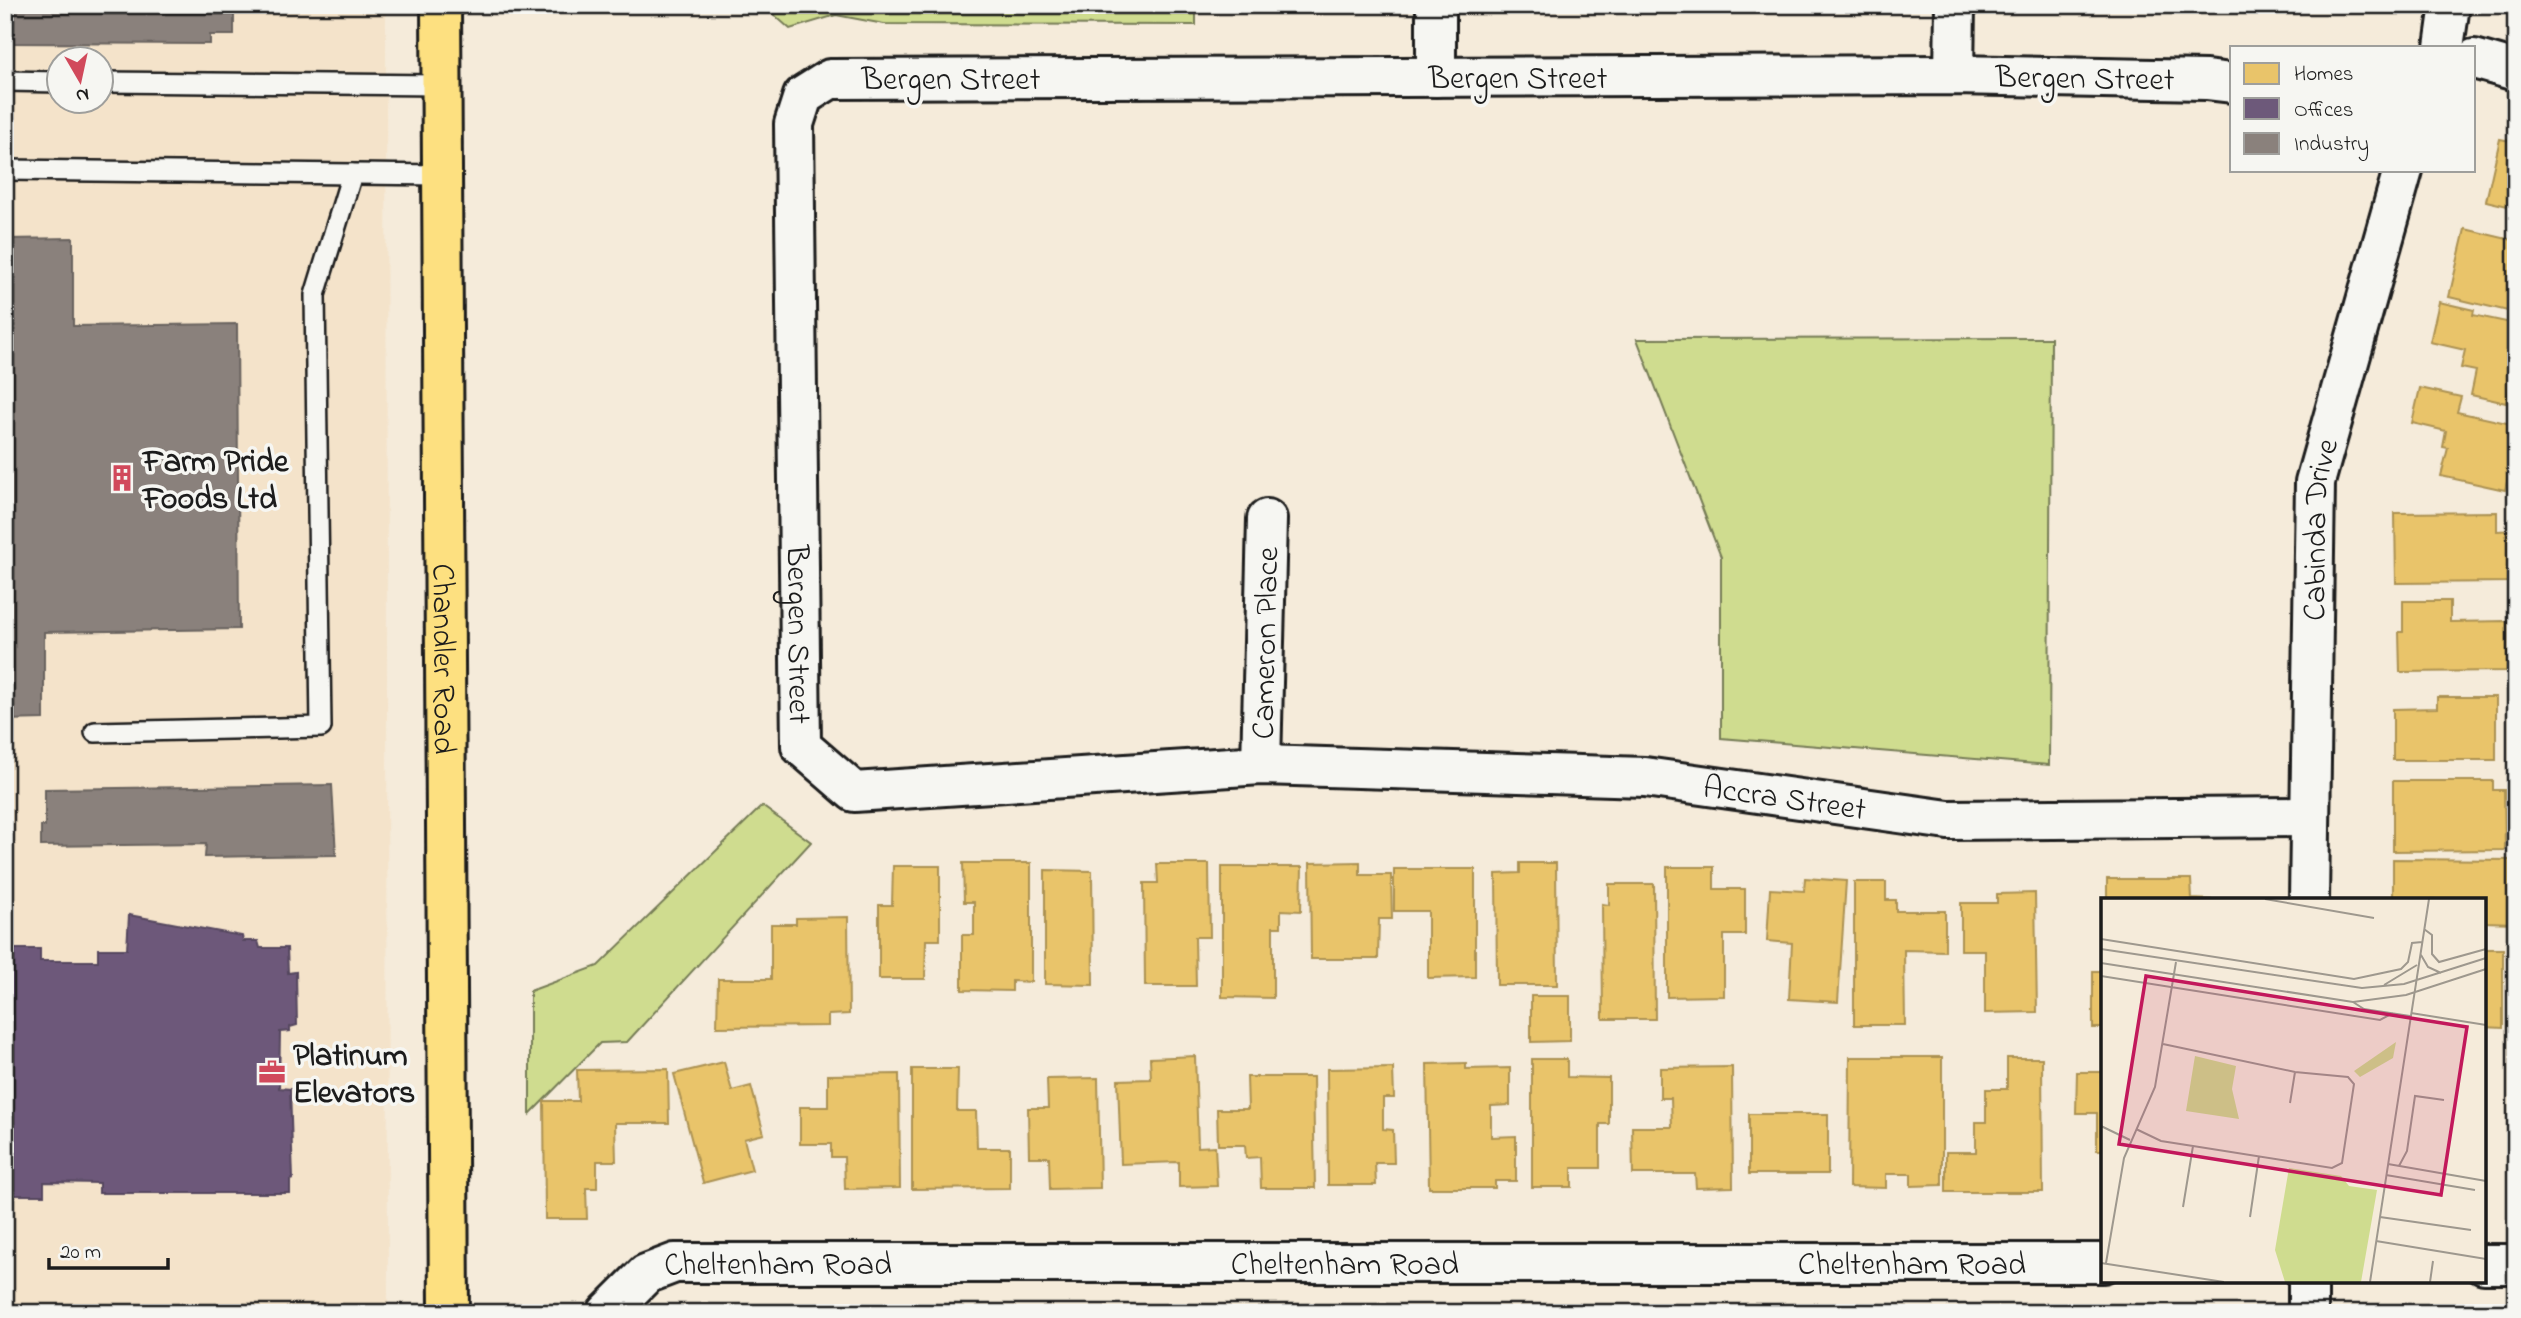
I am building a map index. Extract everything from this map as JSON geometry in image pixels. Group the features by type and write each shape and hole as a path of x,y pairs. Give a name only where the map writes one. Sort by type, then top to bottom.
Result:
{"main road":[{"name":"Chandler Road","path":"441,5 449,1313"}],"street":[{"path":"1436,5 1436,77"},
{"path":"1954,75 1955,5"},
{"path":"2444,46 2450,5"},
{"path":"2476,60 2516,71"},
{"name":"Bergen Street","path":"1261,765 854,792 801,746 794,124 803,96 830,79 1954,75 2230,83"},
{"name":"Cabinda Drive","path":"2309,898 2315,482 2402,172"},
{"name":"Cameron Place","path":"1261,765 1268,519"},
{"name":"Accra Street","path":"1261,765 1645,776 1948,820 2309,817"},
{"name":"Cheltenham Road","path":"607,1313 646,1273 675,1263 2101,1263"},
{"path":"2486,1264 2516,1264"},
{"path":"2308,1283 2308,1313"}],"lane":[{"path":"5,82 46,82"},
{"path":"116,82 442,85"},
{"path":"5,170 442,175"},
{"path":"94,732 321,727 315,295 352,174"}],"shaded area":[{"path":"5,5 386,5 388,1313 5,1313"}],"green space":[{"path":"763,5 1196,5 1196,25 884,24 836,15 790,29"},
{"path":"2051,338 2049,765 1721,738 1721,557 1637,339"},
{"path":"762,806 811,842 627,1042 600,1043 530,1114 530,991 598,966"}],"building: Homes":[{"path":"2500,139 2516,142 2516,208 2486,201"},
{"path":"2465,229 2516,241 2516,313 2449,297"},
{"path":"2439,302 2474,310 2473,315 2516,324 2516,386 2510,385 2506,403 2471,395 2476,371 2461,368 2465,350 2430,342"},
{"path":"2420,388 2461,397 2457,412 2516,425 2516,443 2505,490 2441,476 2448,448 2443,447 2446,431 2412,423"},
{"path":"2497,512 2497,531 2514,530 2515,582 2396,583 2395,513"},
{"path":"2403,601 2450,601 2450,622 2507,621 2507,671 2400,672 2399,632 2403,632"},
{"path":"2437,697 2496,697 2496,760 2393,760 2393,709 2437,708"},
{"path":"2393,781 2493,781 2493,790 2504,790 2505,850 2393,851"},
{"path":"2393,859 2515,860 2515,923 2486,922 2486,898 2393,898"},
{"path":"1360,862 1360,875 1391,875 1392,919 1379,919 1378,959 1311,959 1310,863"},
{"path":"963,863 1031,863 1031,982 1012,981 1012,991 962,990 962,935 974,935 974,902 964,902"},
{"path":"1520,863 1556,863 1557,985 1497,985 1496,874 1520,873"},
{"path":"1157,864 1209,864 1210,937 1195,937 1196,986 1145,986 1144,883 1158,883"},
{"path":"893,866 940,866 940,940 926,940 925,979 879,979 879,905 892,905"},
{"path":"1222,867 1302,867 1301,911 1281,910 1281,927 1273,927 1273,998 1222,997"},
{"path":"1667,867 1714,867 1714,889 1745,889 1745,935 1724,935 1724,996 1667,997"},
{"path":"1394,869 1475,869 1475,977 1428,978 1428,911 1394,911"},
{"path":"1045,870 1092,871 1093,985 1045,984"},
{"path":"1805,878 1846,881 1838,1002 1789,999 1792,943 1767,941 1770,889 1804,891"},
{"path":"2107,879 2191,879 2192,898 2107,898"},
{"path":"1854,882 1886,882 1886,900 1896,900 1896,911 1945,911 1945,951 1904,950 1905,1025 1854,1025"},
{"path":"1609,884 1654,884 1655,1019 1603,1019 1602,904 1609,905"},
{"path":"2035,893 2037,1012 1985,1013 1985,950 1961,950 1961,903 1997,903 1997,894"},
{"path":"848,917 849,1014 828,1015 828,1026 717,1027 718,979 771,979 771,924 796,924 796,918"},
{"path":"2486,949 2503,949 2503,1028 2486,1027"},
{"path":"2093,971 2101,971 2101,1028 2093,1028"},
{"path":"1531,996 1570,996 1570,1041 1531,1042"},
{"path":"1195,1056 1198,1147 1215,1146 1217,1186 1179,1187 1179,1162 1121,1164 1118,1080 1151,1079 1150,1058"},
{"path":"1850,1057 1942,1057 1942,1185 1911,1186 1911,1174 1886,1174 1886,1188 1849,1187"},
{"path":"2007,1058 2042,1058 2043,1192 1946,1192 1946,1152 1976,1152 1976,1122 1986,1122 1986,1089 2007,1089"},
{"path":"1532,1059 1567,1059 1567,1077 1609,1078 1609,1124 1600,1124 1600,1168 1572,1168 1572,1187 1532,1187"},
{"path":"724,1062 732,1091 751,1086 764,1134 744,1139 752,1170 703,1183 674,1074"},
{"path":"1466,1063 1466,1069 1510,1068 1510,1105 1491,1106 1491,1137 1516,1136 1516,1181 1495,1181 1495,1188 1429,1188 1427,1064"},
{"path":"1732,1067 1733,1187 1696,1188 1695,1174 1633,1174 1632,1127 1672,1127 1671,1098 1660,1098 1660,1068"},
{"path":"1393,1068 1394,1098 1383,1098 1383,1129 1393,1130 1394,1163 1375,1163 1376,1185 1328,1185 1327,1069"},
{"path":"668,1069 669,1123 615,1123 616,1161 597,1161 597,1188 586,1188 587,1219 545,1219 544,1101 578,1101 577,1070"},
{"path":"912,1069 958,1069 957,1111 976,1111 977,1148 1010,1148 1010,1188 912,1189"},
{"path":"2077,1072 2101,1072 2101,1150 2097,1150 2097,1113 2076,1113"},
{"path":"899,1074 900,1188 845,1189 844,1157 831,1157 831,1144 800,1144 800,1107 828,1107 828,1075"},
{"path":"1247,1077 1313,1077 1315,1188 1261,1188 1260,1157 1246,1158 1245,1145 1218,1145 1217,1109 1248,1109"},
{"path":"1098,1078 1100,1188 1050,1189 1049,1157 1029,1157 1028,1108 1048,1108 1047,1079"},
{"path":"1749,1114 1828,1114 1828,1174 1749,1174"}],"building: Offices":[{"path":"5,897 10,949 40,949 40,961 98,961 98,949 127,949 129,915 242,936 243,941 258,941 260,948 287,948 288,973 296,972 297,1025 290,1027 290,1031 280,1032 279,1088 290,1089 293,1179 290,1180 290,1193 99,1193 99,1183 44,1182 44,1195 5,1195"}],"building: Industry":[{"path":"5,5 244,5 234,6 234,35 210,35 210,44 5,43"},
{"name":"Farm Pride Foods Ltd","path":"73,238 73,326 237,324 239,629 44,632 44,719 5,720 5,239"},
{"path":"332,785 336,855 205,857 206,844 41,846 41,826 45,826 45,789"}],"place":[{"name":"Farm Pride Foods Ltd","path":"122,478"},
{"name":"Platinum Elevators","path":"272,1072"}]}
